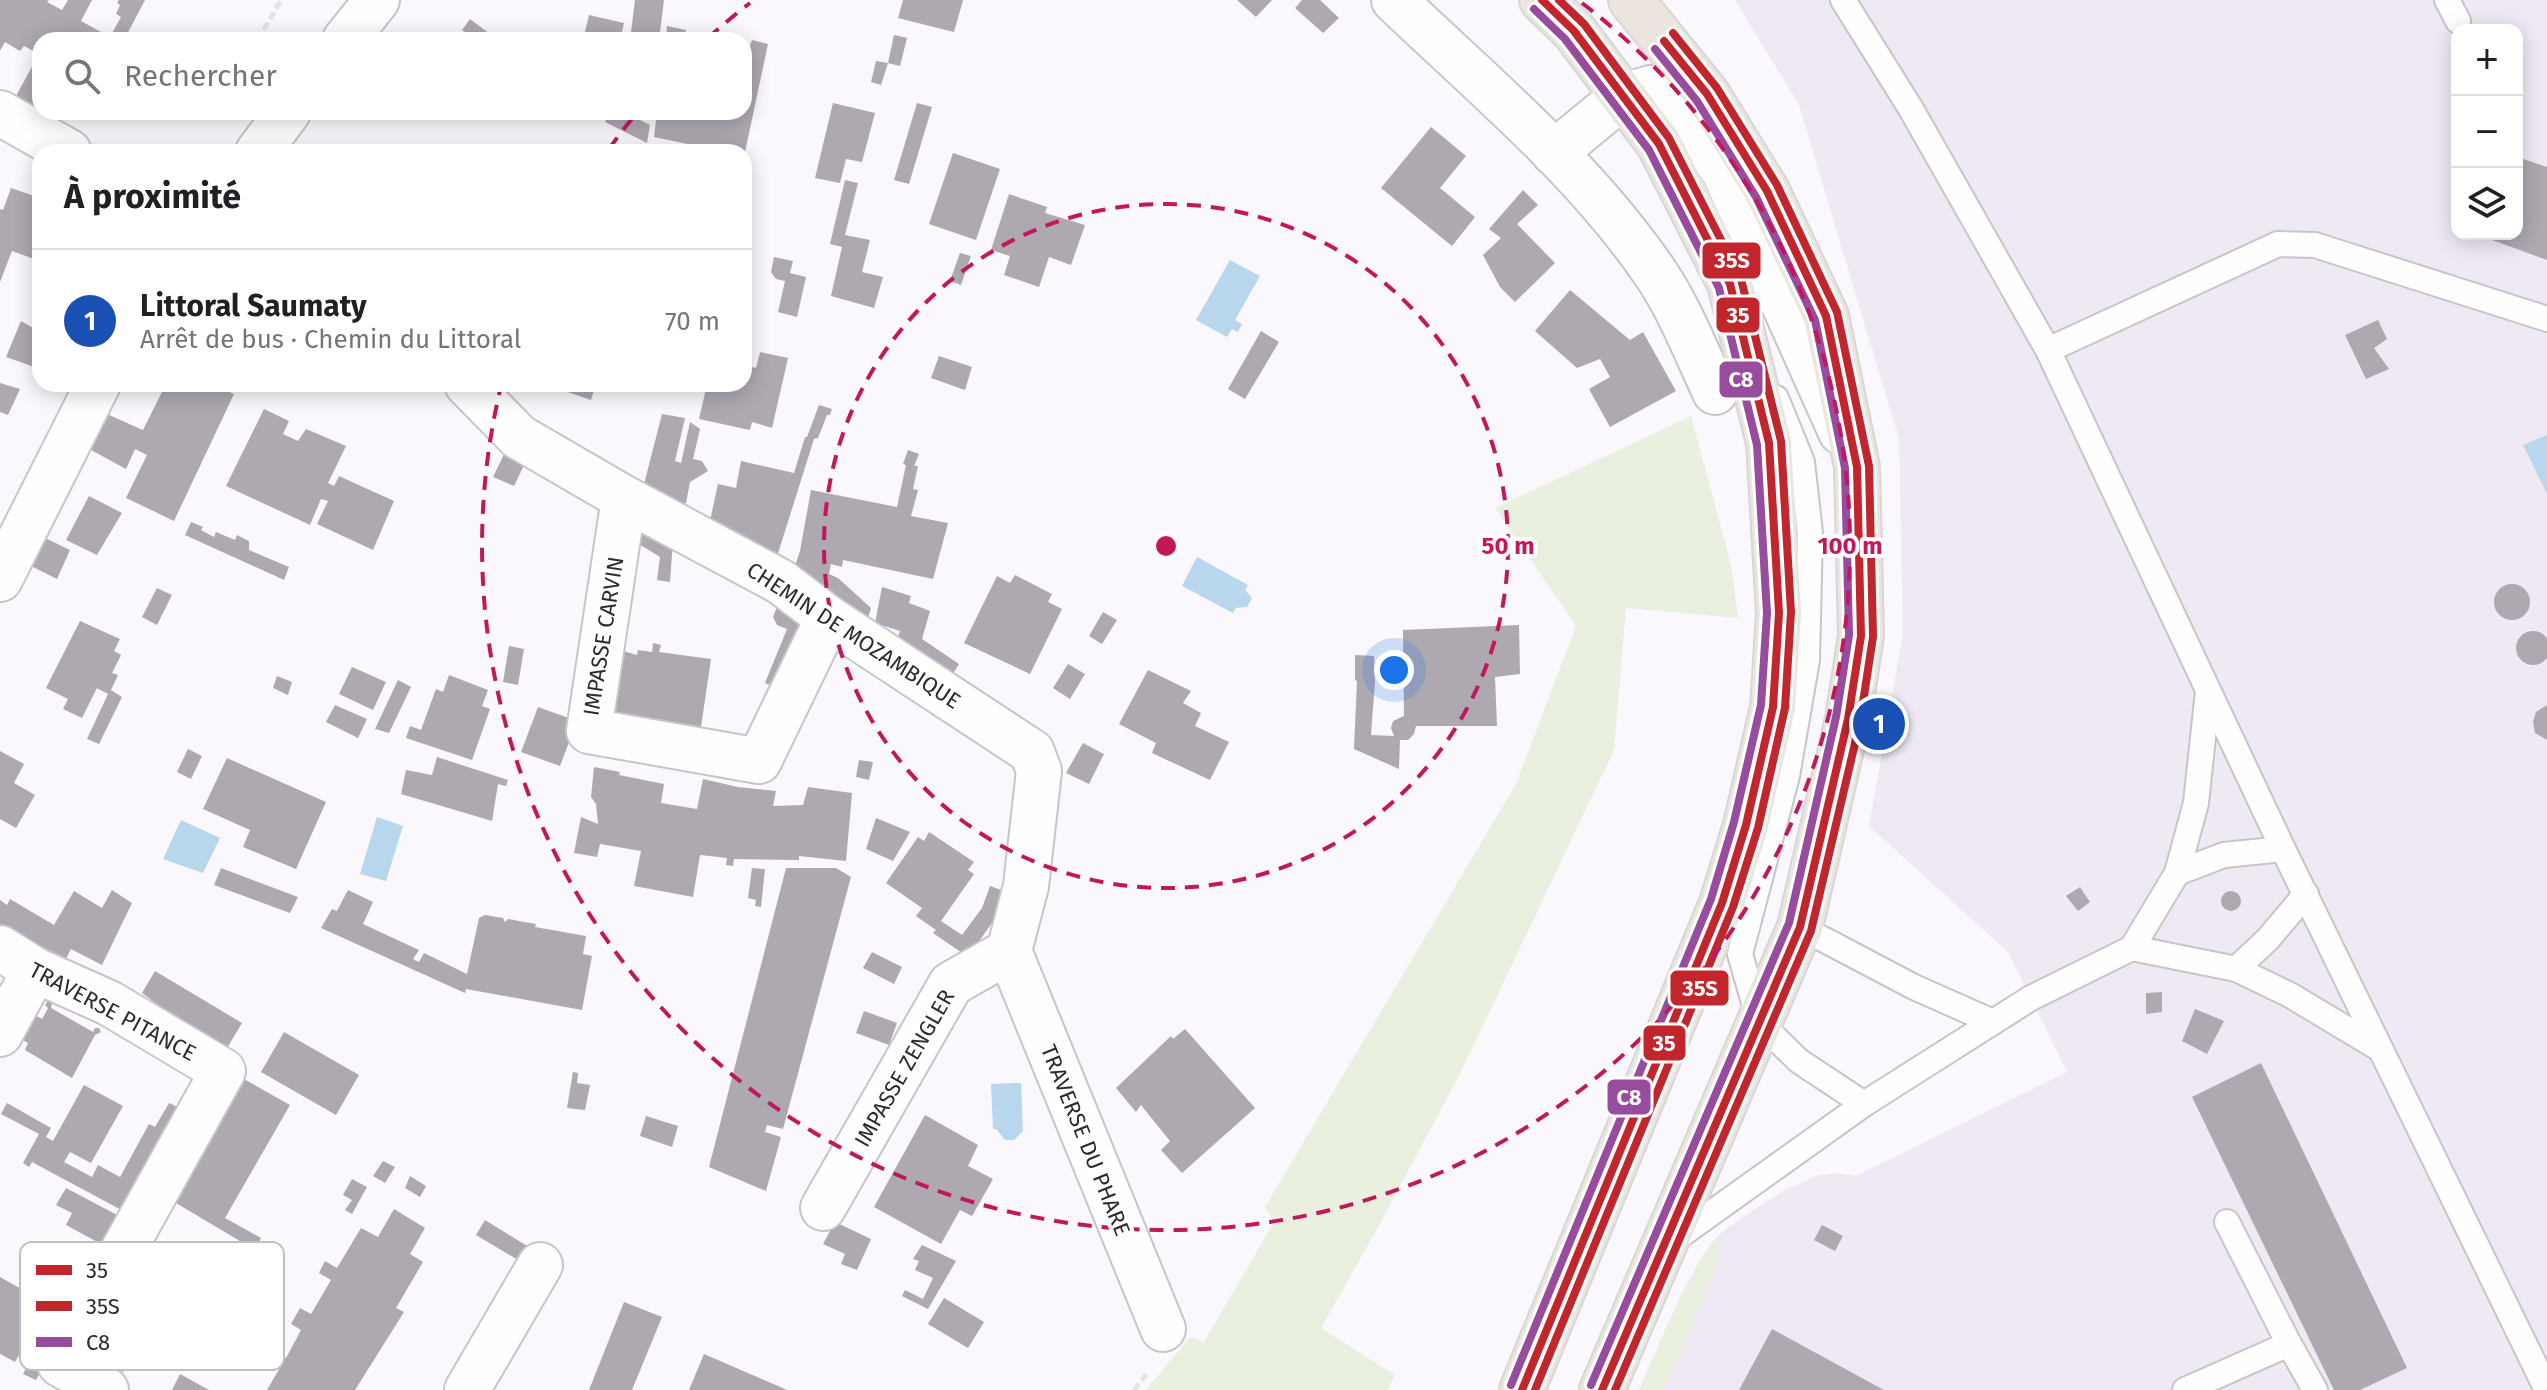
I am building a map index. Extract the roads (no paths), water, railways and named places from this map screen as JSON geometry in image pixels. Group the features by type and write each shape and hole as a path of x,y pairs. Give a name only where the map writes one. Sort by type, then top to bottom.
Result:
{"main road":[{"path":"1522,1390 1722,903 1746,825 1773,707 1779,613 1769,443 1730,284 1659,144 1574,31 1542,0"},
{"path":"1602,1390 1800,927 1848,719 1861,636 1857,467 1826,316 1767,191 1707,94 1631,0"}],"street":[{"path":"351,32 377,0"},
{"path":"1394,0 1610,211 1661,281 1715,392"},
{"path":"1554,153 1623,96 1651,88 1687,119 1724,171 1857,467"},
{"path":"0,113 55,144"},
{"path":"264,144 282,120"},
{"path":"0,579 94,392"},
{"name":"CHEMIN DE MOZAMBIQUE","path":"475,392 519,437 624,498 781,582 828,618 1032,752 1039,771 1026,886 1009,951"},
{"name":"IMPASSE CARVIN","path":"624,498 589,731 759,761 828,618"},
{"name":"IMPASSE ZENGLER","path":"823,1208 951,984 1009,951"},
{"name":"TRAVERSE DU PHARE","path":"1009,951 1163,1329"},
{"path":"0,1034 17,959"},
{"name":"TRAVERSE PITANCE","path":"17,959 109,1003 223,1071 128,1242"},
{"path":"467,1390 540,1265"},
{"name":"TRAVERSE PITANCE","path":"71,1370 106,1390"}],"lane":[{"path":"1843,0 1911,109 2048,350 2283,849 2547,1390"},
{"path":"2048,350 2278,244 2315,245 2547,319"},
{"path":"1730,284 1802,462 1810,533 1807,660 1800,703 1787,776 1740,954 1760,1023 1799,1061 1864,1104"},
{"path":"1665,1246 1864,1104 2031,998 2132,948 2177,873 2196,803 2208,689"},
{"path":"2177,873 2224,855 2283,849"},
{"path":"2236,969 2268,939 2306,894"},
{"path":"1800,927 1914,987 1993,1022"},
{"path":"2132,948 2236,969 2290,995 2380,1049"},
{"path":"2227,1222 2315,1390"},
{"path":"2185,1390 2289,1344"}],"water":[{"path":"1230,260 1260,276 1235,320 1242,324 1238,332 1232,329 1227,337 1196,320"},
{"path":"2547,435 2547,494 2523,445"},
{"path":"1197,557 1248,585 1245,590 1252,598 1247,607 1236,608 1233,613 1182,586"},
{"path":"377,817 403,826 386,881 360,874"},
{"path":"181,820 220,838 203,873 163,859"},
{"path":"1021,1083 1023,1131 1014,1140 1005,1140 993,1129 991,1084"}],"place":[{"name":"Littoral Saumaty","path":"1879,724"}]}
